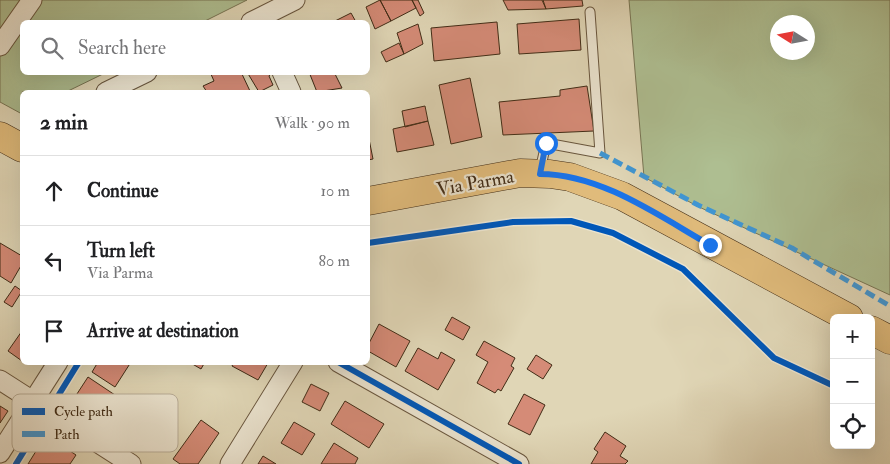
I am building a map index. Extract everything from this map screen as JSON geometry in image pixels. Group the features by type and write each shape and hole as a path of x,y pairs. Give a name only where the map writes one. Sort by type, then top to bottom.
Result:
{"main road":[{"name":"Via Parma","path":"370,202 502,176 540,174 570,177 622,196 842,314"},
{"path":"875,332 890,340"}],"street":[{"path":"0,46 32,0"},
{"path":"259,20 294,0"},
{"path":"110,90 142,75"},
{"path":"283,75 290,90"},
{"path":"39,394 56,365"},
{"path":"230,464 291,365"},
{"path":"343,365 519,464"},
{"path":"0,380 22,394"},
{"path":"0,453 12,435"},
{"path":"112,452 131,464"}],"lane":[{"path":"540,174 546,143 600,153 590,12"}],"green space":[{"path":"0,0 247,0 207,20 20,20 20,75 101,75 70,90 20,90 20,113 0,102"},
{"path":"629,0 890,0 890,295 697,206 644,177"}],"building":[{"path":"380,0 412,0 416,8 391,21"},
{"path":"380,0 391,21 375,29 366,7"},
{"path":"412,0 418,0 424,13 420,16"},
{"path":"503,0 542,0 546,9 508,10"},
{"path":"543,0 582,0 583,6 546,9"},
{"path":"351,13 355,20 337,20"},
{"path":"579,19 581,50 519,54 517,24"},
{"path":"497,22 500,54 434,61 431,28"},
{"path":"418,24 423,44 404,54 397,33"},
{"path":"399,43 404,54 386,62 381,52"},
{"path":"211,75 242,75 250,90 206,90 203,86 214,81"},
{"path":"249,75 270,75 273,85 263,90 258,90"},
{"path":"310,75 336,75 342,88 330,90 316,90"},
{"path":"470,78 482,137 451,144 439,85"},
{"path":"587,86 594,131 503,135 499,102 560,96 560,90"},
{"path":"425,106 428,121 405,127 402,111"},
{"path":"428,121 434,145 397,152 393,129"},
{"path":"370,144 373,159 370,160"},
{"path":"0,243 20,255 20,267 11,283 0,276"},
{"path":"15,286 20,290 20,294 12,307 4,302"},
{"path":"452,317 470,327 463,340 445,330"},
{"path":"379,324 410,341 396,367 370,352 370,341"},
{"path":"20,334 20,360 8,351"},
{"path":"484,341 515,358 511,366 514,368 501,391 498,389 495,393 477,383 488,362 476,355"},
{"path":"418,348 438,359 441,352 455,360 438,390 405,371"},
{"path":"536,355 552,365 543,379 527,369"},
{"path":"96,365 129,365 115,387 92,372"},
{"path":"194,365 203,365 201,369"},
{"path":"232,365 267,365 258,380"},
{"path":"88,377 114,394 77,394"},
{"path":"311,384 329,393 320,411 302,402"},
{"path":"524,394 545,405 530,435 508,424"},
{"path":"345,401 384,424 369,448 331,424"},
{"path":"0,406 8,411 0,423"},
{"path":"201,420 219,433 198,464 180,464 173,459"},
{"path":"294,422 315,434 302,455 281,443"},
{"path":"605,432 626,446 620,456 628,461 625,464 591,464 598,452 594,449"},
{"path":"334,443 358,458 355,464 321,464"},
{"path":"35,452 72,452 76,455 70,464 28,464"},
{"path":"263,456 276,464 258,464"}],"marked path":[{"path":"600,153 698,205 792,248 890,306"}],"cycle path":[{"path":"370,243 513,222 571,221 613,233 683,269 774,358 830,384"},
{"path":"59,394 77,365"},
{"path":"343,365 519,464"},
{"path":"16,464 23,452"}],"route":[{"path":"546,143 540,174 570,177 596,185 622,196 710,245"}]}
